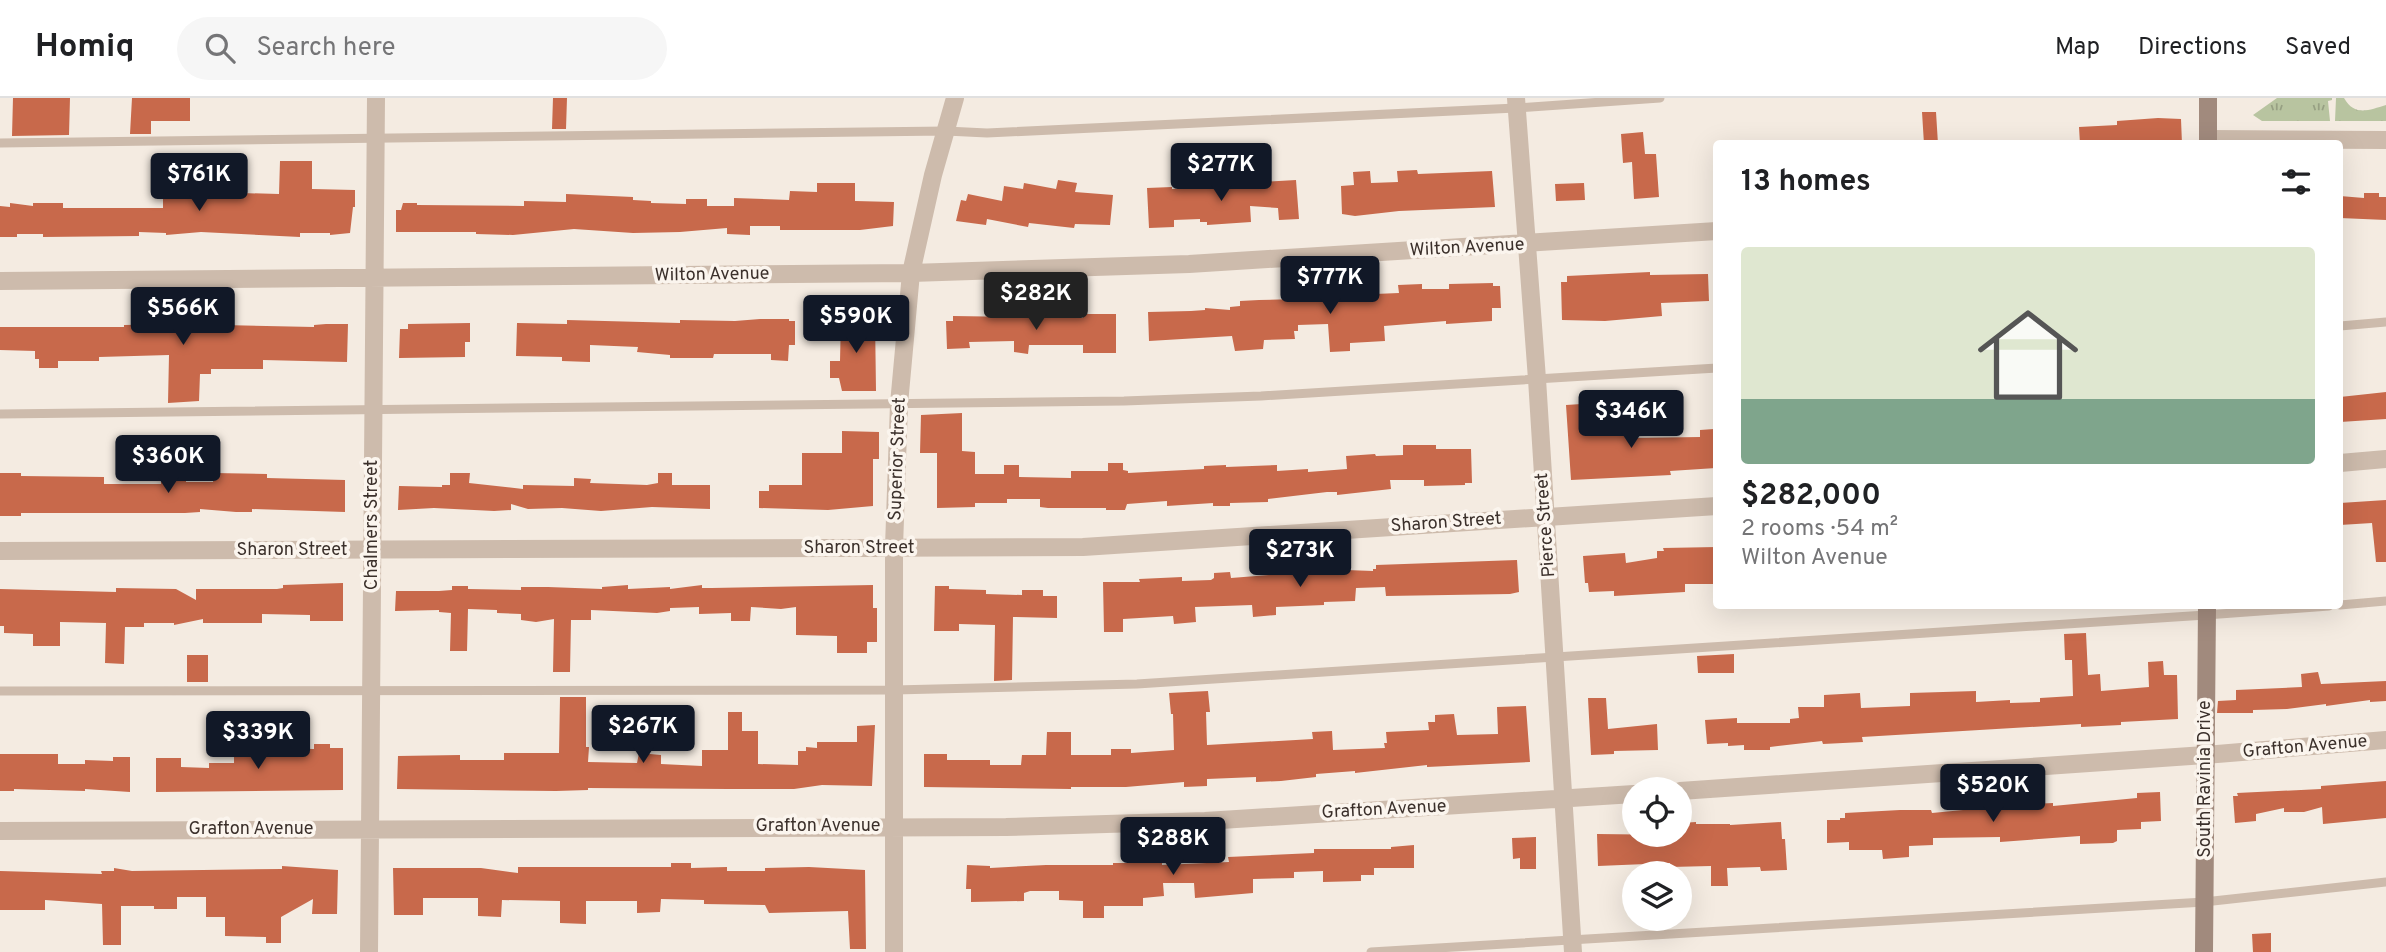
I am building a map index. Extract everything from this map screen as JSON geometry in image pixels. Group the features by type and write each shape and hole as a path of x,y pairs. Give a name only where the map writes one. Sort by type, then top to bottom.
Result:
{"street":[{"name":"Chalmers Street","path":"369,952 376,98"},
{"name":"Superior Street","path":"894,952 894,547 899,404 911,273 933,174 955,98"},
{"path":"2208,98 2208,140"},
{"name":"Pierce Street","path":"1516,103 1537,379 1573,945"},
{"path":"2343,140 2386,140"},
{"name":"Wilton Avenue","path":"0,281 911,273 1189,264 1713,231"},
{"path":"2343,463 2386,459"},
{"name":"Sharon Street","path":"0,551 1083,547 1713,506"},
{"name":"South Ravinia Drive","path":"2204,952 2206,610"},
{"name":"Grafton Avenue","path":"1692,790 2386,740"},
{"name":"Grafton Avenue","path":"0,831 1006,827 1205,821 1622,795"}],"lane":[{"path":"0,143 946,131 988,133 1133,128 1516,103 1660,98"},
{"path":"2343,326 2386,322"},
{"path":"0,414 1124,401 1261,396 1713,368"},
{"path":"2343,605 2386,601"},
{"path":"0,691 894,690 1137,684 1554,658 2237,609"},
{"path":"1371,952 1573,945 2204,902 2386,882"}],"green space":[{"path":"2277,98 2332,98 2328,101 2330,121 2262,121 2253,115"},
{"path":"2336,98 2344,98 2358,110 2386,105 2386,121 2335,121"}],"building":[{"path":"13,98 70,98 69,135 12,136"},
{"path":"132,98 190,98 190,121 151,121 151,134 130,134"},
{"path":"553,98 567,98 566,129 552,129"},
{"path":"1922,112 1936,112 1938,140 1924,140"},
{"path":"2181,119 2182,140 2080,140 2079,127 2117,125 2117,121"},
{"path":"1643,132 1645,154 1656,154 1659,197 1634,199 1632,162 1623,163 1621,134"},
{"path":"280,161 312,161 312,189 355,190 350,233 300,233 300,237 201,232 166,235 139,232 139,236 43,237 43,234 17,234 17,237 0,237 0,206 10,207 10,203 33,206 33,203 63,203 63,208 163,208 163,195 183,195 183,198 240,198 241,193 279,194"},
{"path":"1417,170 1418,174 1492,171 1495,207 1399,211 1355,216 1342,214 1341,186 1354,185 1353,172 1370,171 1371,183 1398,182 1397,171"},
{"path":"1058,180 1077,183 1075,192 1113,195 1110,225 1075,224 1074,228 1029,223 1028,227 987,219 986,225 956,221 961,200 966,201 968,194 1002,201 1004,186 1023,189 1024,183 1056,189"},
{"path":"1296,180 1299,219 1279,220 1278,208 1250,206 1251,222 1207,225 1207,222 1200,222 1200,219 1174,220 1174,227 1149,228 1147,188 1230,187 1229,184"},
{"path":"817,183 855,183 855,201 894,202 893,226 860,230 780,230 780,226 750,226 750,235 727,234 727,228 633,233 574,229 513,235 396,232 396,210 401,210 403,203 524,206 524,201 566,202 566,194 633,197 633,200 651,203 686,204 686,199 707,199 707,206 734,206 734,198 789,200 790,191 817,192"},
{"path":"1584,183 1585,200 1556,201 1555,184"},
{"path":"2364,193 2379,193 2379,197 2386,197 2386,220 2343,218 2343,196 2364,198"},
{"path":"1650,272 1650,275 1708,274 1709,301 1661,303 1662,316 1605,321 1562,320 1561,282 1567,282 1567,276"},
{"path":"1493,283 1493,286 1500,286 1501,308 1492,308 1492,321 1446,324 1446,321 1384,326 1385,341 1350,343 1350,351 1330,352 1328,324 1298,325 1298,331 1294,331 1295,339 1264,340 1263,349 1235,351 1232,336 1149,341 1148,312 1205,308 1230,310 1230,307 1240,306 1240,301 1297,299 1298,302 1326,300 1326,296 1399,293 1398,285 1422,284 1422,289 1449,289 1449,284"},
{"path":"1083,314 1116,314 1116,353 1083,353 1083,345 1029,345 1028,354 1014,352 1014,341 969,342 970,348 947,349 946,321 953,321 953,316 1083,318"},
{"path":"841,317 875,318 876,391 842,391 839,378 830,378 830,361 840,361"},
{"path":"567,320 680,323 680,320 795,321 795,345 789,345 788,361 771,360 771,354 714,354 713,358 670,358 670,355 637,352 638,347 590,345 590,362 562,361 562,357 516,356 517,323 567,324"},
{"path":"470,323 470,342 465,342 465,357 399,358 400,329 408,329 408,324"},
{"path":"176,324 314,327 348,324 347,362 263,360 263,369 211,369 211,374 200,374 199,401 168,403 169,355 99,357 99,361 58,361 58,368 39,368 35,351 0,350 0,327 124,327"},
{"path":"2386,392 2386,419 2343,422 2343,397"},
{"path":"1597,403 1600,436 1632,434 1633,438 1700,437 1700,430 1713,429 1713,468 1670,471 1671,475 1571,480 1566,405"},
{"path":"962,413 962,451 975,452 975,474 1004,474 1004,465 1019,465 1019,477 1071,478 1071,471 1108,471 1108,463 1123,463 1123,470 1128,473 1204,469 1204,466 1226,465 1277,465 1277,471 1308,469 1308,472 1347,469 1346,456 1403,455 1403,445 1436,445 1436,449 1471,449 1472,483 1424,486 1424,480 1390,480 1391,489 1337,495 1337,492 1327,492 1268,499 1268,502 1230,503 1230,506 1213,506 1213,503 1167,506 1167,501 1127,504 1125,510 1106,510 1048,508 1040,507 1040,499 1007,499 1007,503 975,503 975,507 937,508 937,453 920,453 921,415"},
{"path":"842,431 879,432 879,459 873,459 873,506 828,510 759,508 759,491 769,491 769,485 802,485 802,453 842,453"},
{"path":"186,471 186,482 213,482 214,473 267,474 267,478 345,480 345,512 252,509 252,512 236,512 200,509 200,512 185,513 21,513 21,516 0,516 0,473 21,473 21,476 104,477 104,484 161,484 161,473"},
{"path":"450,473 470,473 469,483 523,489 523,485 574,486 574,478 591,479 590,483 647,485 658,483 658,473 672,473 672,485 710,485 710,509 652,507 601,511 528,509 511,504 511,510 494,511 434,508 398,510 399,486 450,485"},
{"path":"2386,500 2386,562 2376,562 2372,523 2343,525 2343,503"},
{"path":"1713,547 1713,584 1685,584 1685,592 1614,596 1614,591 1589,592 1588,583 1585,583 1583,556 1625,553 1626,563 1657,558 1657,551 1664,551 1663,548"},
{"path":"1517,560 1519,592 1510,594 1386,596 1385,587 1356,588 1355,601 1276,607 1276,615 1253,617 1252,605 1195,607 1196,622 1174,624 1173,616 1123,619 1123,632 1104,632 1103,582 1140,582 1139,579 1182,577 1182,581 1211,580 1214,573 1230,572 1231,578 1293,573 1293,568 1373,571 1376,565"},
{"path":"343,583 343,621 310,621 310,615 262,614 262,623 203,623 203,619 174,625 144,623 144,627 125,627 124,664 105,663 106,623 60,622 60,646 33,646 33,634 4,633 4,626 0,626 0,589 116,592 116,588 176,589 196,600 196,589 277,589 283,588 283,585"},
{"path":"628,585 628,589 670,589 702,585 702,588 712,588 873,585 873,608 877,608 877,642 867,642 867,653 837,653 837,636 796,635 796,607 751,607 750,621 731,621 731,613 699,614 699,607 670,608 670,611 657,613 591,610 591,620 571,620 570,672 553,672 554,619 536,622 521,620 521,614 468,609 467,651 450,651 451,613 439,610 395,611 396,591 452,590 452,586 521,590 521,587 602,589"},
{"path":"935,586 986,590 986,594 1022,595 1022,590 1043,590 1043,596 1057,596 1057,618 1013,617 1012,680 994,681 995,625 959,624 959,631 934,631"},
{"path":"2086,633 2088,675 2100,674 2101,691 2149,687 2148,662 2163,661 2164,675 2177,675 2178,719 2121,722 2121,725 2081,727 2081,724 1862,737 1863,742 1823,744 1822,741 1770,747 1770,750 1744,750 1744,745 1728,746 1728,743 1707,744 1705,720 1737,718 1737,723 1790,723 1790,719 1799,718 1798,707 1824,707 1824,695 1860,693 1861,708 1910,706 1910,693 1976,691 1976,702 2010,700 2010,703 2040,702 2040,698 2073,696 2072,660 2065,660 2064,634"},
{"path":"1734,654 1734,673 1698,673 1697,656"},
{"path":"187,655 208,655 208,682 187,682"},
{"path":"2318,672 2321,684 2386,681 2386,701 2253,710 2253,713 2217,713 2218,701 2236,700 2236,690 2302,687 2301,674"},
{"path":"1208,691 1210,712 1206,712 1207,745 1313,739 1312,732 1332,731 1333,750 1385,748 1386,732 1429,730 1428,722 1435,722 1435,715 1454,714 1457,735 1498,734 1497,707 1526,706 1530,762 1427,765 1355,773 1316,774 1316,777 1281,781 1256,782 1256,777 1207,779 1207,786 1184,787 1184,782 1071,789 924,787 924,754 947,754 947,760 990,760 990,765 1021,765 1022,755 1046,755 1047,732 1071,732 1071,755 1111,755 1111,749 1131,749 1131,753 1174,750 1173,714 1169,693"},
{"path":"560,697 586,697 588,762 637,763 639,753 661,755 661,764 702,766 702,750 728,750 728,712 742,712 742,731 758,731 758,764 798,765 798,751 806,751 806,747 817,748 817,742 857,742 857,726 875,725 872,786 822,785 794,789 588,788 556,791 397,789 398,756 460,755 460,760 504,760 504,753 559,753"},
{"path":"1588,698 1606,698 1608,729 1657,724 1658,750 1614,751 1614,754 1591,755"},
{"path":"234,744 263,744 263,748 314,749 314,744 330,744 330,748 343,748 343,790 156,792 156,758 181,758 181,767 209,768 209,763 234,763"},
{"path":"0,754 58,754 58,764 85,764 85,760 113,761 113,757 130,757 130,792 85,789 0,791"},
{"path":"2386,781 2386,818 2323,824 2322,807 2304,812 2284,812 2284,808 2256,814 2256,821 2235,823 2233,796 2238,796 2237,793 2321,789 2321,786"},
{"path":"2160,792 2161,821 2141,822 2141,829 2117,830 2117,841 2113,843 2080,844 2080,836 2000,842 2000,837 1933,838 1933,845 1909,846 1909,857 1883,859 1882,850 1849,850 1849,842 1827,843 1827,820 1840,820 1845,818 1845,813 1931,810 1932,813 1963,810 1963,807 2053,803 2053,806 2137,798 2137,793"},
{"path":"1692,822 1730,825 1781,822 1787,870 1727,868 1728,886 1711,886 1711,866 1692,866 1692,861 1622,861 1622,865 1598,866 1597,834 1622,834 1622,847 1692,847"},
{"path":"1536,837 1536,869 1520,869 1520,858 1513,859 1512,838"},
{"path":"1414,845 1414,868 1374,868 1374,875 1361,875 1361,881 1323,882 1323,871 1294,872 1294,878 1253,879 1253,893 1195,898 1194,883 1163,883 1164,896 1143,898 1143,906 1104,906 1104,918 1083,918 1083,901 1059,900 1059,891 1030,891 1024,893 1024,901 971,902 971,889 966,889 967,865 990,868 1113,865 1162,859 1162,865 1229,862 1228,857 1314,853 1314,849 1391,849"},
{"path":"671,863 691,863 691,868 727,867 727,871 809,867 865,870 866,949 850,949 848,911 769,913 765,905 704,904 704,900 661,899 660,912 637,913 637,901 586,901 586,924 560,923 560,901 502,900 501,917 478,916 478,898 423,898 423,915 394,915 393,868 481,868 518,873 518,867 671,867"},
{"path":"282,866 338,870 337,914 312,914 313,899 281,917 281,943 266,943 266,937 225,936 225,917 206,917 206,897 177,897 177,909 121,906 121,945 103,945 102,904 45,900 45,910 0,910 0,871 102,874 101,871 114,871 114,868 132,871 282,869"},
{"path":"2271,933 2271,952 2253,952 2252,934"}]}
